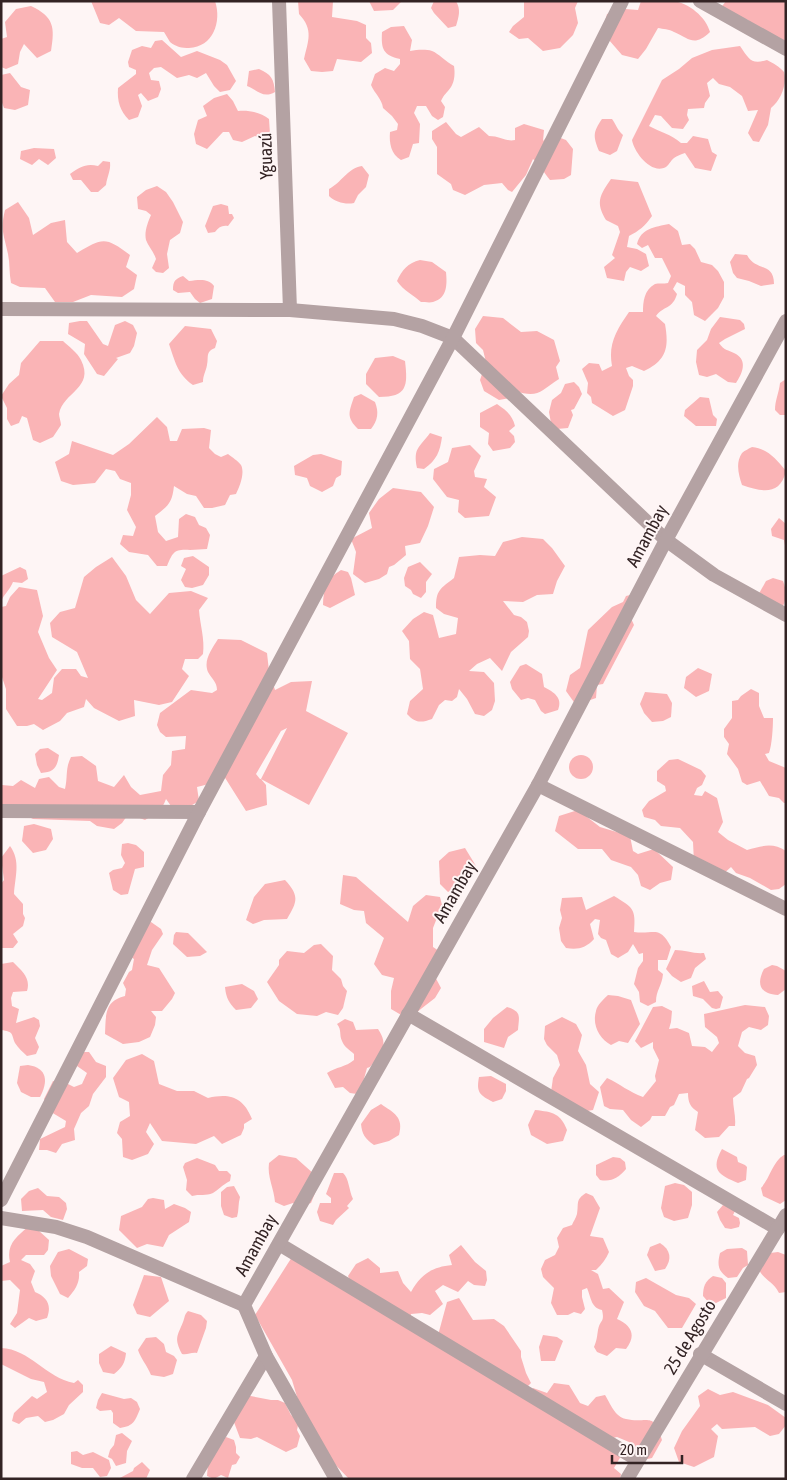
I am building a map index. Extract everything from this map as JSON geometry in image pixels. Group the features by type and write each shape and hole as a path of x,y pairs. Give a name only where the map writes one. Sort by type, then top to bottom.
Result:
{"street":[{"name":"Yguazú","path":"279,1 290,310"},
{"path":"1,1200 199,812 453,338 622,1"},
{"path":"700,1 786,49"},
{"path":"1,309 290,310 394,319 422,326 453,338 666,540 714,575 786,615"},
{"name":"Amambay","path":"336,1479 266,1356 244,1305 538,785 666,540 784,329"},
{"path":"538,785 786,909"},
{"path":"1,811 199,812"},
{"path":"408,1014 778,1228"},
{"name":"25 de Agosto","path":"627,1479 700,1354 786,1215"},
{"path":"1,1218 56,1227 88,1237 244,1305"},
{"path":"278,1244 638,1460"},
{"path":"700,1354 786,1404"},
{"path":"192,1479 266,1356"}],"shaded area":[{"path":"91,1 215,1 217,9 216,25 210,38 204,43 197,47 181,47 170,42 164,32 136,31 119,18 109,25 100,23"},
{"path":"298,1 333,1 332,17 357,21 366,25 366,38 371,43 372,53 361,62 337,59 333,71 311,71 304,59 309,36 307,25 299,14"},
{"path":"369,1 402,1 393,10 374,11"},
{"path":"434,1 456,1 459,13 456,26 448,28 434,13 431,8"},
{"path":"524,1 578,1 575,8 578,23 573,35 560,48 543,51 528,38 519,39 509,32 524,17"},
{"path":"641,1 679,2 701,16 710,32 705,37 692,40 670,30 658,28 638,59 622,55 602,32 607,14 625,9 638,10"},
{"path":"726,1 786,1 786,54 748,20 720,9"},
{"path":"31,6 44,14 51,24 53,35 51,51 37,58 24,44 20,52 18,64 6,69 1,67 1,39 7,37 5,22 16,9"},
{"path":"404,26 412,40 410,51 429,50 434,52 454,66 455,74 450,89 441,101 445,107 443,117 438,120 432,116 426,106 417,106 414,113 420,124 419,143 413,144 409,157 401,160 391,148 390,140 390,132 397,130 398,124 383,108 371,85 375,74 385,68 394,71 400,64 400,59 384,50 382,32 391,27"},
{"path":"162,40 181,57 197,51 220,60 227,65 236,81 230,90 220,92 206,73 197,78 189,75 177,78 161,67 154,68 149,73 151,80 159,81 161,89 158,97 148,101 141,93 138,95 142,106 138,117 129,120 123,113 120,105 118,88 136,74 136,70 129,67 128,62 132,50 142,46 151,48 155,41"},
{"path":"740,46 751,60 757,62 767,60 784,72 785,77 782,92 778,101 771,108 768,125 759,142 753,141 748,133 758,110 748,111 742,96 730,87 719,84 713,78 707,83 710,96 704,108 688,109 687,115 689,120 683,129 672,128 661,116 655,115 649,126 681,143 687,143 693,136 708,139 712,152 717,155 711,171 695,168 685,153 674,158 666,167 660,169 649,165 640,156 632,140 662,80 692,58 712,50"},
{"path":"259,69 271,78 275,92 267,95 247,86 249,71"},
{"path":"10,73 21,87 30,90 28,105 15,110 4,108 1,100 1,75"},
{"path":"227,94 238,111 254,112 269,119 270,134 263,139 255,136 242,142 233,140 229,132 223,132 207,149 196,144 194,134 198,120 207,116 203,106 214,98"},
{"path":"602,119 612,119 623,135 617,151 610,155 599,151 596,142 595,134"},
{"path":"446,122 461,137 479,127 489,136 506,140 515,140 515,128 524,124 544,130 543,141 550,134 566,140 573,149 571,175 564,179 550,180 533,159 526,175 512,192 502,183 484,185 465,195 453,190 451,184 437,174 437,147 432,139 432,131"},
{"path":"34,148 54,149 56,158 48,165 39,159 32,165 20,159 21,151"},
{"path":"103,161 110,162 110,168 106,185 98,192 91,192 81,180 73,180 70,174 77,169 87,165 98,166"},
{"path":"362,166 369,175 366,187 358,195 354,203 348,204 334,200 329,196 329,189 357,167"},
{"path":"611,179 638,182 652,216 642,228 629,236 627,247 637,249 646,254 649,266 641,271 630,267 626,272 624,281 607,278 604,267 615,258 612,255 620,232 618,226 606,220 600,203 602,194"},
{"path":"157,186 166,192 183,222 180,233 170,240 167,254 169,268 163,273 156,272 152,268 156,259 146,237 151,215 146,211 138,209 137,197 146,190"},
{"path":"18,202 29,218 33,235 51,223 65,220 67,242 77,253 93,244 104,241 110,242 130,255 126,267 137,275 134,289 122,297 91,295 73,302 55,302 45,288 20,287 11,283 3,223 5,210"},
{"path":"221,204 228,206 229,214 232,214 234,218 228,226 222,226 215,232 208,233 205,226 213,206"},
{"path":"669,224 678,231 682,245 690,244 695,249 701,262 712,265 718,271 724,282 724,297 718,308 705,321 694,315 692,302 685,295 685,286 677,282 673,289 677,294 675,299 656,316 665,324 667,339 665,352 658,362 644,371 632,366 626,368 633,380 633,386 625,410 613,416 592,403 591,397 587,393 588,383 582,369 589,363 599,364 602,371 612,366 612,344 620,325 629,312 643,312 646,293 651,287 655,284 668,283 671,276 662,258 655,258 648,245 642,248 637,244 645,231"},
{"path":"735,254 747,255 755,264 768,270 773,277 774,284 761,286 737,278 733,273 730,262"},
{"path":"420,260 432,262 446,272 446,290 442,297 433,302 421,302 405,290 397,281 406,268"},
{"path":"183,276 189,281 203,280 212,283 214,286 212,299 200,303 190,292 178,293 173,290 175,281"},
{"path":"483,316 503,318 521,332 537,331 554,340 560,361 556,367 559,379 534,394 514,391 515,397 499,400 484,391 480,380 486,362 483,350 476,343 475,329"},
{"path":"720,317 740,320 744,324 745,329 719,343 742,360 742,372 736,383 728,382 716,374 707,377 699,375 696,362 697,350 707,340 711,329"},
{"path":"87,321 103,344 108,346 115,325 125,321 133,325 137,333 130,353 116,358 118,359 104,376 97,374 84,354 85,344 68,334 69,323"},
{"path":"185,326 211,329 217,341 215,348 209,353 203,382 193,385 180,372 169,344"},
{"path":"40,341 63,341 80,357 84,369 84,377 81,384 62,407 59,414 61,425 53,437 40,443 33,440 27,418 22,416 19,423 11,426 7,419 7,408 1,396 9,384 19,375 21,363"},
{"path":"393,356 405,361 406,377 404,388 395,395 379,397 366,384 366,374 375,358"},
{"path":"786,379 786,415 780,415 775,410 776,403 780,383"},
{"path":"574,382 582,394 574,409 571,410 573,415 568,428 557,429 551,423 549,412 552,400 561,393 565,384"},
{"path":"361,394 375,402 377,413 371,429 358,429 350,418 354,397"},
{"path":"700,397 709,398 713,415 717,419 716,426 696,426 684,416 685,410"},
{"path":"497,404 511,416 515,426 509,431 514,436 515,442 510,448 493,451 488,444 489,433 480,427 480,413"},
{"path":"157,417 167,427 170,441 177,441 182,429 204,428 211,430 209,448 221,457 228,454 242,468 242,476 236,494 230,495 225,505 204,508 196,496 187,494 174,486 169,503 155,516 158,532 166,541 178,537 179,519 186,514 195,517 199,525 206,528 210,535 207,549 177,551 167,566 157,566 148,555 129,552 120,544 123,535 133,536 136,527 127,510 131,495 131,483 120,479 115,471 106,469 95,483 73,485 61,481 55,462 69,454 72,441 113,455 129,444"},
{"path":"430,433 442,437 439,451 435,459 428,466 424,469 417,468 416,452"},
{"path":"470,445 481,456 474,471 475,477 487,479 484,487 496,497 489,516 465,518 458,512 459,500 447,497 433,479 434,469 448,462 452,448"},
{"path":"752,447 767,452 786,471 783,479 775,488 763,490 742,485 738,465 740,457 742,453"},
{"path":"321,454 342,461 341,475 336,478 333,486 322,492 310,486 307,478 295,475 294,466 313,455"},
{"path":"393,488 421,492 434,507 420,543 405,546 406,555 389,567 387,574 379,579 365,583 353,574 356,552 351,539 372,528 369,513 379,499"},
{"path":"779,518 786,524 786,551 784,540 772,536 771,529"},
{"path":"522,537 543,539 565,566 553,594 537,595 523,602 503,601 514,615 521,617 527,622 529,631 528,637 511,652 502,671 490,658 477,664 469,671 484,672 494,683 495,701 492,710 484,716 475,714 459,689 457,697 452,701 445,700 439,705 432,719 421,722 416,721 407,714 410,701 423,689 420,669 410,659 409,641 402,631 413,619 424,612 433,615 439,638 456,634 458,618 444,614 436,608 436,602 440,590 454,578 459,557 495,556 503,542"},
{"path":"193,556 209,567 209,575 203,585 192,588 185,587 181,580 186,569 181,566 184,558"},
{"path":"112,557 126,576 136,600 150,614 169,593 191,591 208,598 199,610 203,637 203,654 198,659 185,659 182,669 189,676 172,702 159,705 134,700 135,716 119,721 94,708 86,699 84,707 67,713 60,721 43,730 34,724 17,726 6,709 6,689 1,674 1,607 6,606 10,597 19,587 37,590 43,616 38,632 49,658 57,670 38,699 42,700 52,693 54,678 62,669 76,669 81,676 88,678 77,652 52,637 50,623 60,612 75,608 84,577"},
{"path":"420,562 432,574 426,582 426,592 421,598 413,594 405,586 404,578 408,567"},
{"path":"20,567 26,570 28,579 22,583 13,582 1,602 1,576"},
{"path":"341,570 348,572 355,595 330,608 323,605 325,589 329,580"},
{"path":"773,578 783,581 785,589 786,596 780,611 756,599 766,581"},
{"path":"630,595 629,614 634,625 603,684 597,685 596,698 576,705 566,691 570,675 580,668 588,630 612,607 623,602 626,596"},
{"path":"218,639 241,640 267,653 269,671 275,690 291,682 312,681 306,711 348,733 309,805 261,779 266,785 267,805 246,811 222,773 209,784 197,787 199,801 187,808 171,806 166,799 155,814 145,820 127,816 114,829 97,826 90,821 33,819 1,807 2,785 13,786 21,780 35,788 39,779 49,777 59,787 65,789 71,757 82,756 96,766 98,781 114,787 124,775 131,787 140,795 161,791 163,775 171,765 172,751 185,749 186,736 166,737 160,732 157,725 160,713 191,690 212,693 217,690 208,672 207,663 209,655","holes":["287,728 260,779 256,774 281,731"]},
{"path":"526,664 542,674 544,687 557,696 559,702 558,710 545,714 541,711 535,700 528,698 521,700 512,689 510,682 520,666"},
{"path":"698,668 712,674 709,691 696,697 684,688 686,677"},
{"path":"751,689 759,693 759,706 764,718 773,718 770,750 769,753 765,754 769,761 786,768 786,803 779,798 769,796 760,781 747,785 742,782 738,769 727,754 729,744 724,737 724,729 732,718 732,701 738,700"},
{"path":"645,692 667,694 672,703 671,717 663,721 652,722 644,713 640,704"},
{"path":"48,748 59,755 57,763 49,772 41,773 35,754 40,749"},
{"path":"581,755 590,758 593,767 590,776 581,779 572,776 569,767 572,758"},
{"path":"678,759 701,770 706,776 694,795 702,796 705,791 717,798 723,822 718,832 728,840 747,850 762,846 776,846 786,851 786,884 779,889 771,890 750,878 736,873 731,867 720,877 694,863 693,842 680,828 661,826 655,820 644,817 642,810 649,801 666,791 665,786 657,781 657,771 669,760"},
{"path":"578,810 600,827 630,836 633,851 638,854 654,849 673,867 671,880 660,883 650,890 641,886 638,875 631,867 611,860 602,849 578,849 555,831 559,816"},
{"path":"34,824 51,829 53,839 46,850 33,853 22,841 24,826"},
{"path":"122,844 136,845 144,852 144,867 135,869 128,894 121,895 113,890 109,873 122,868 125,863 121,855"},
{"path":"10,846 16,863 14,894 23,904 25,918 23,926 13,934 18,942 13,948 1,948 1,884 4,880 1,858"},
{"path":"465,848 476,866 464,884 448,892 440,884 439,861 449,852"},
{"path":"343,875 356,877 408,922 413,906 426,895 440,897 442,905 433,928 433,947 439,951 432,971 441,988 435,998 408,1019 391,1009 391,991 394,978 382,975 374,964 384,938 366,923 364,911 354,910 340,904"},
{"path":"285,880 295,895 295,903 287,919 264,920 253,924 246,920 254,897 265,884"},
{"path":"614,896 629,906 634,913 634,932 659,933 663,935 671,947 667,960 658,960 658,970 663,974 656,1002 648,1006 640,1002 639,992 634,984 638,968 643,961 643,953 639,954 633,944 628,952 618,958 611,954 606,940 598,934 600,920 595,919 590,924 594,939 585,946 574,949 566,948 561,941 559,928 562,918 560,910 562,898 582,897 586,910"},
{"path":"151,922 161,929 163,934 152,950 147,965 159,968 175,993 162,1011 151,1011 156,1017 150,1037 139,1042 123,1044 105,1034 106,1015 113,1002 125,996 126,989 123,983 132,970 134,959 131,957 134,927"},
{"path":"176,932 188,933 207,952 200,956 187,957 173,944"},
{"path":"321,944 333,956 332,970 341,979 347,991 343,1008 338,1015 326,1012 317,1016 297,1014 279,1001 267,982 279,965 279,960 287,951 304,953 314,945"},
{"path":"675,950 704,953 706,959 695,968 691,978 681,982 666,969"},
{"path":"13,962 25,975 28,982 27,991 13,992 11,998 12,1006 19,1009 16,1023 34,1017 39,1020 40,1026 35,1038 39,1047 36,1054 27,1056 16,1045 8,1031 1,1030 1,964"},
{"path":"772,965 786,971 786,989 778,995 767,993 760,984 764,969"},
{"path":"704,981 710,992 718,991 723,997 720,1008 712,1008 703,999 693,996 692,986"},
{"path":"242,984 254,991 258,999 251,1008 236,1010 228,1000 225,987"},
{"path":"608,995 631,1000 640,1024 628,1043 619,1041 611,1045 603,1039 598,1031 595,1016 601,1002"},
{"path":"745,1005 765,1007 769,1016 768,1025 761,1030 749,1027 742,1032 738,1046 745,1053 755,1056 757,1065 741,1092 733,1098 735,1126 729,1126 719,1137 705,1138 695,1130 698,1112 690,1104 688,1093 679,1094 674,1105 670,1107 665,1116 652,1116 641,1127 631,1120 623,1110 610,1109 604,1106 600,1087 607,1078 643,1097 656,1081 655,1076 659,1060 653,1048 653,1042 641,1048 635,1041 653,1007 662,1006 672,1011 669,1029 677,1028 689,1033 692,1046 705,1047 712,1052 719,1043 717,1037 705,1027 704,1014"},
{"path":"507,1007 518,1015 518,1030 508,1037 504,1048 484,1042 484,1029 493,1018"},
{"path":"562,1017 576,1024 582,1035 578,1051 586,1065 590,1084 599,1092 593,1110 581,1112 551,1092 553,1078 560,1065 557,1055 544,1039 545,1026"},
{"path":"345,1019 353,1022 356,1030 378,1029 383,1040 383,1049 378,1058 367,1068 362,1086 357,1094 350,1093 343,1087 335,1088 327,1073 354,1060 354,1054 341,1039 337,1024"},
{"path":"82,1052 89,1052 96,1062 106,1066 106,1077 93,1094 89,1106 81,1113 74,1129 75,1140 62,1144 56,1153 39,1150 40,1139 65,1127 66,1121 51,1112 44,1099 53,1081 66,1083 74,1087 82,1084 87,1073 77,1066 76,1060"},
{"path":"142,1054 154,1061 159,1084 177,1091 194,1091 208,1098 223,1096 240,1101 252,1119 244,1124 241,1135 222,1144 214,1136 196,1144 162,1141 150,1123 146,1132 154,1144 148,1154 132,1160 123,1157 122,1139 117,1133 120,1122 130,1116 129,1102 119,1097 113,1078 126,1060"},
{"path":"28,1065 43,1072 45,1081 40,1097 31,1097 21,1092 17,1083 20,1066"},
{"path":"491,1076 506,1084 506,1091 502,1099 493,1102 480,1093 478,1087 479,1077"},
{"path":"381,1104 397,1116 400,1124 399,1135 389,1141 374,1145 364,1136 361,1124 371,1110"},
{"path":"535,1110 555,1114 562,1120 567,1130 563,1141 547,1144 531,1135 528,1125"},
{"path":"722,1149 737,1157 738,1162 747,1167 746,1180 738,1183 718,1171 718,1156"},
{"path":"279,1155 296,1158 314,1174 317,1188 311,1203 301,1206 293,1203 284,1206 275,1202 269,1173 269,1163"},
{"path":"786,1155 786,1200 780,1204 763,1196 761,1188 774,1165"},
{"path":"613,1157 620,1158 625,1162 626,1169 614,1179 600,1180 596,1175 596,1165"},
{"path":"197,1158 215,1165 219,1171 227,1171 231,1175 230,1181 213,1193 192,1196 186,1190 187,1180 183,1167 185,1163"},
{"path":"334,1173 343,1173 345,1175 353,1199 347,1206 349,1208 333,1225 320,1221 317,1212 320,1203 331,1203 331,1198 326,1194"},
{"path":"675,1183 684,1185 692,1192 692,1205 688,1218 674,1221 664,1217 661,1208 665,1186"},
{"path":"234,1186 240,1197 237,1217 232,1218 224,1215 221,1206 221,1192 227,1187"},
{"path":"38,1188 47,1196 59,1197 66,1203 67,1209 63,1220 51,1217 43,1210 22,1211 21,1199 29,1191"},
{"path":"586,1193 593,1196 600,1208 590,1236 603,1238 609,1252 596,1270 591,1270 598,1274 603,1289 609,1288 624,1302 617,1319 629,1327 632,1335 626,1349 616,1348 607,1356 597,1352 594,1347 603,1314 602,1310 593,1305 587,1288 582,1290 585,1309 581,1314 574,1312 568,1315 557,1315 551,1303 554,1288 543,1277 541,1269 545,1260 555,1255 559,1247 557,1238 563,1228 572,1225 577,1214 578,1202"},
{"path":"148,1199 164,1200 165,1209 174,1204 191,1212 189,1222 169,1235 163,1247 147,1244 137,1248 119,1230 121,1216 142,1207"},
{"path":"723,1205 736,1209 733,1215 739,1218 739,1227 725,1228 717,1212"},
{"path":"28,1227 38,1230 49,1240 48,1250 44,1255 26,1255 21,1260 30,1264 35,1271 31,1282 35,1292 43,1296 49,1305 49,1309 47,1318 36,1321 29,1318 15,1328 10,1324 17,1313 20,1290 10,1280 1,1281 1,1266 10,1262 9,1251 13,1242"},
{"path":"660,1243 668,1252 669,1262 665,1269 655,1271 647,1255 650,1247"},
{"path":"461,1245 475,1262 486,1271 487,1280 485,1286 474,1285 468,1281 458,1292 443,1285 435,1291 443,1304 430,1315 422,1313 411,1314 410,1321 437,1339 447,1302 459,1298 473,1320 494,1319 504,1326 521,1351 526,1373 531,1383 520,1394 527,1399 533,1388 547,1393 554,1383 569,1385 580,1403 588,1406 596,1397 605,1395 613,1409 622,1418 649,1420 653,1421 656,1425 662,1440 652,1458 643,1460 631,1453 629,1442 617,1437 609,1439 621,1456 614,1468 621,1474 620,1479 349,1479 309,1437 292,1380 255,1315 292,1257 352,1286 348,1276 356,1264 368,1258 380,1268 380,1273 398,1271 403,1283 411,1292 419,1280 428,1272 452,1265 449,1255"},
{"path":"742,1248 747,1251 748,1265 743,1268 737,1277 728,1278 719,1267 720,1253 727,1249"},
{"path":"69,1249 88,1259 87,1266 79,1272 79,1280 68,1298 60,1294 51,1276 50,1266 58,1252"},
{"path":"778,1252 786,1255 786,1292 779,1293 759,1270 770,1253"},
{"path":"144,1275 161,1277 169,1301 150,1317 137,1314 133,1305"},
{"path":"713,1276 722,1278 726,1283 726,1298 710,1304 703,1296 703,1293 706,1282"},
{"path":"646,1278 676,1295 689,1298 696,1304 682,1328 668,1328 655,1311 644,1306 635,1292 636,1282"},
{"path":"188,1311 201,1315 207,1321 197,1353 182,1354 177,1338"},
{"path":"543,1335 557,1337 563,1341 555,1361 541,1361 539,1347"},
{"path":"156,1337 164,1344 166,1352 177,1360 173,1374 164,1377 151,1375 138,1350 146,1338"},
{"path":"111,1346 126,1353 123,1365 114,1374 103,1372 99,1363 99,1354"},
{"path":"1,1348 21,1353 64,1380 74,1383 78,1380 83,1385 83,1392 69,1405 64,1414 53,1420 45,1422 38,1416 26,1418 19,1424 12,1421 14,1413 32,1396 37,1399 47,1392 44,1382 31,1379 1,1364"},
{"path":"708,1389 720,1395 733,1392 768,1405 786,1418 786,1425 779,1434 770,1436 755,1427 722,1429 717,1424 711,1429 718,1436 714,1457 694,1467 679,1462 674,1448 682,1431 700,1406 698,1396"},
{"path":"102,1393 124,1399 131,1398 137,1402 140,1409 133,1422 128,1426 120,1428 113,1423 113,1413 111,1410 100,1411 96,1408"},
{"path":"240,1394 278,1400 285,1403 291,1415 299,1421 297,1430 300,1436 297,1447 286,1452 257,1437 251,1439 240,1438 232,1417"},
{"path":"122,1433 132,1441 127,1451 126,1463 116,1466 112,1459 108,1457 114,1445 116,1435"},
{"path":"226,1437 234,1440 236,1453 240,1457 236,1464 232,1465 228,1478 221,1475 214,1479 207,1476 208,1463"},
{"path":"77,1451 83,1455 93,1452 109,1460 111,1468 107,1476 100,1477 93,1468 82,1468 71,1464 71,1452"},
{"path":"142,1462 150,1470 146,1479 118,1479 133,1471"}]}
